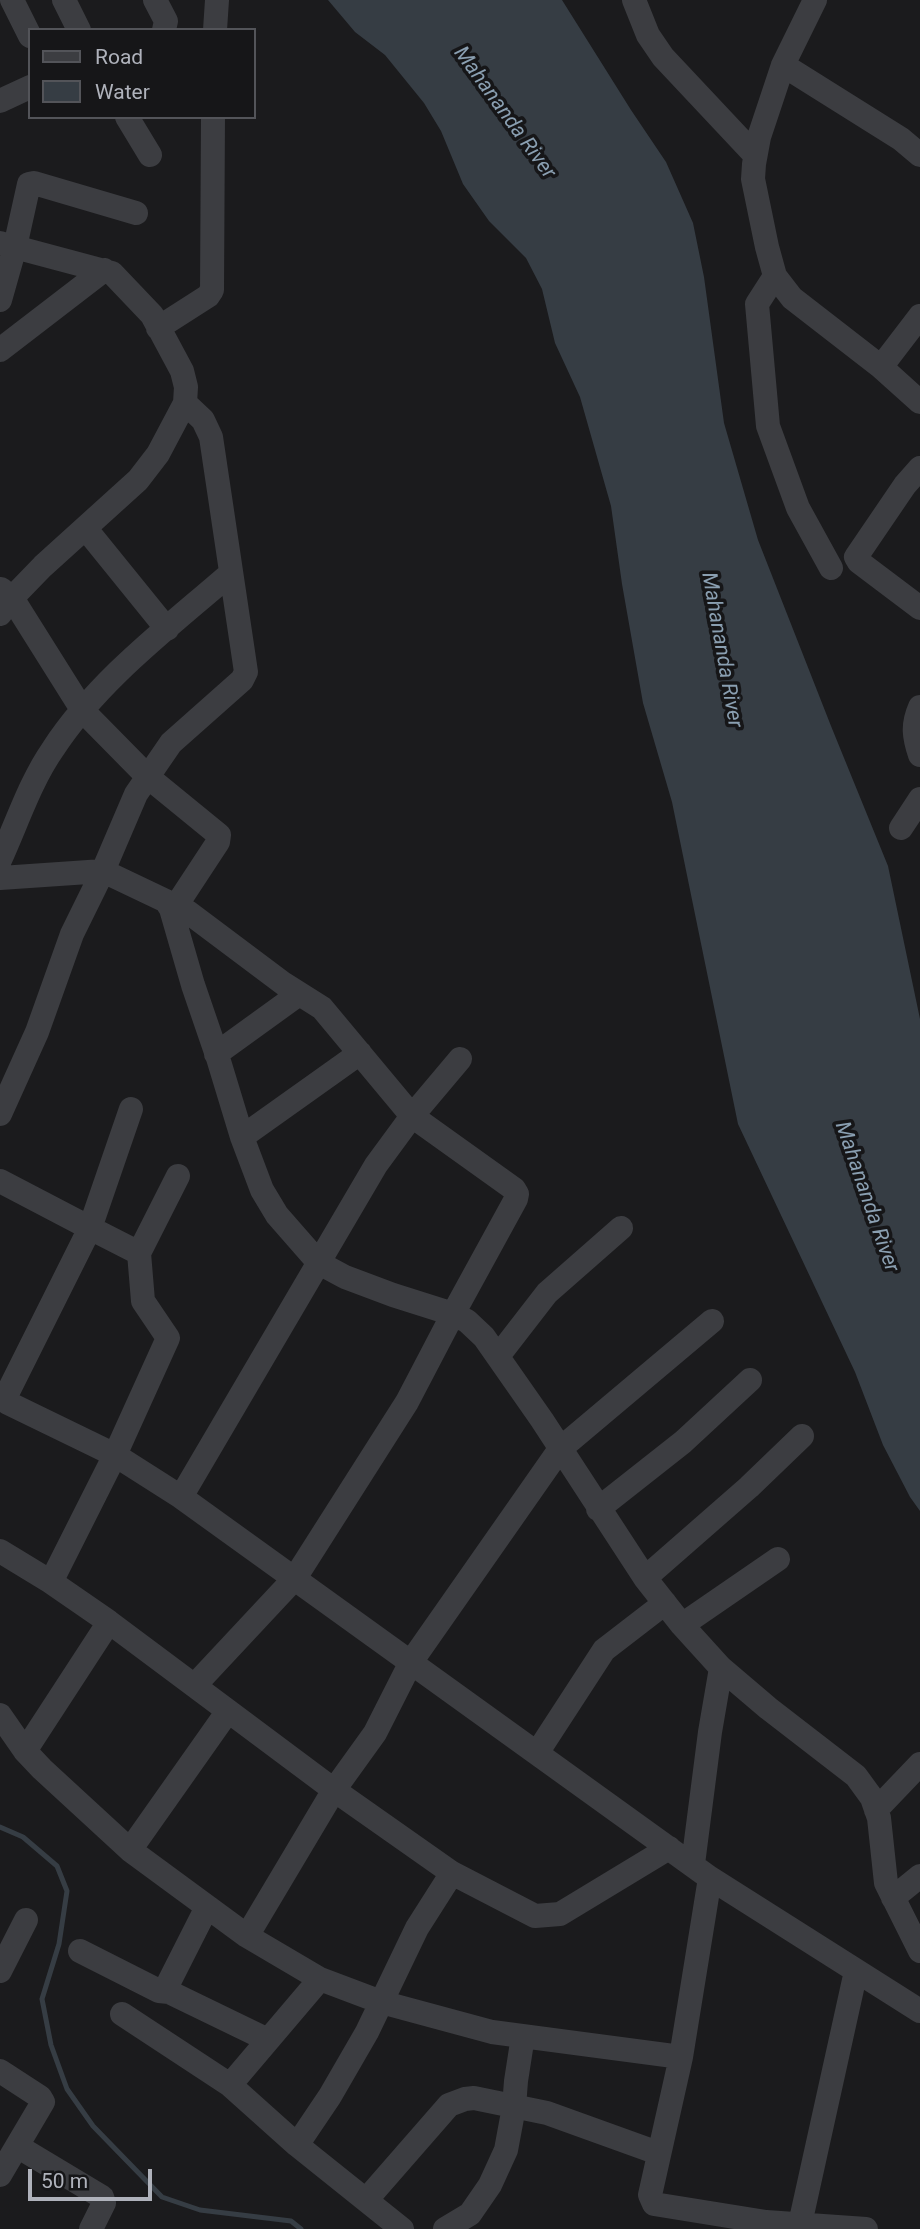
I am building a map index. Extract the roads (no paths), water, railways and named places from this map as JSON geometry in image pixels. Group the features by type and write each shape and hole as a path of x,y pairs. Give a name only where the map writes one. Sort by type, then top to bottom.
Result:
{"street":[{"path":"12,0 28,32"},
{"path":"64,0 78,28"},
{"path":"155,0 166,21 164,28"},
{"path":"215,28 217,0"},
{"path":"634,0 648,36 663,57 755,155"},
{"path":"815,0 783,65 755,155 753,179 775,276 792,298 881,367 920,402"},
{"path":"783,65 901,139 920,155"},
{"path":"0,101 28,88"},
{"path":"128,119 150,155"},
{"path":"159,328 208,296 212,290 213,119"},
{"path":"0,300 8,245 30,183 136,214"},
{"path":"8,245 112,273 152,315 182,371 186,387 186,403 158,454 138,480 4,600 83,711 148,777 220,837 172,909"},
{"path":"0,350 104,270"},
{"path":"775,276 757,304 768,426 798,508 831,568"},
{"path":"881,367 920,316"},
{"path":"0,1114 37,1032 72,934 103,871 136,793 171,743 245,675 243,645 211,436 203,420 186,403"},
{"path":"920,468 905,485 856,557 920,608"},
{"path":"86,529 167,629"},
{"path":"0,860 42,766 62,736 113,678 231,573"},
{"path":"920,707 914,721 920,755"},
{"path":"901,828 920,799"},
{"path":"0,878 103,871 166,901 172,909 192,985 242,1137 261,1190 277,1214 319,1262 345,1277 381,1291 453,1314 467,1321 484,1337 499,1355 645,1578 682,1625 721,1668 856,1776 872,1798 879,1818 884,1875 920,1951"},
{"path":"172,909 188,912 322,1008 412,1116 514,1189 517,1194 407,1402 295,1578 195,1685"},
{"path":"216,1054 299,994"},
{"path":"242,1137 360,1053"},
{"path":"181,1497 376,1165 412,1116 460,1059"},
{"path":"131,1109 90,1228 2,1404 115,1455 181,1497 701,1871 856,1971 918,2002"},
{"path":"51,1582 115,1455 168,1338 143,1301 139,1253 178,1176"},
{"path":"0,1181 139,1253"},
{"path":"499,1355 547,1293 621,1228"},
{"path":"247,1936 334,1790 375,1732 411,1662 559,1449 712,1321"},
{"path":"598,1508 683,1442 750,1380"},
{"path":"645,1578 749,1487 802,1436"},
{"path":"0,1551 109,1622 334,1790 452,1873 535,1916 560,1914 669,1848"},
{"path":"682,1625 779,1559"},
{"path":"537,1753 604,1650 665,1603"},
{"path":"25,1751 109,1622"},
{"path":"721,1668 710,1732 701,1871 681,2057 650,2195 654,2204 765,2225 800,2224 866,2229"},
{"path":"130,1850 228,1711"},
{"path":"0,1715 25,1751 42,1769 130,1850 247,1936 320,1979 381,2002 492,2032 681,2057"},
{"path":"876,1810 920,1763"},
{"path":"298,2145 367,2032 417,1928 452,1873"},
{"path":"893,1898 920,1876"},
{"path":"169,1992 168,1984 207,1908"},
{"path":"0,1971 26,1920"},
{"path":"80,1951 159,1991 169,1992 268,2040"},
{"path":"800,2224 856,1971"},
{"path":"230,2085 320,1979"},
{"path":"122,2014 230,2085 298,2145 402,2229"},
{"path":"444,2229 474,2221 506,2150 523,2036"},
{"path":"0,2071 40,2097 43,2102 0,2175"},
{"path":"367,2199 449,2105 465,2099 474,2098 547,2113 658,2153"},
{"path":"16,2146 102,2197 104,2203 91,2229"}],"water":[{"name":"Mahananda River","path":"328,0 562,0 666,162 693,223 704,277 724,423 758,540 888,866 920,1019 920,1511 883,1445 855,1372 738,1124 672,802 643,703 611,506 580,397 555,343 542,289 526,258 489,221 463,184 441,131 424,103 385,55 355,32"}],"waterway":[{"path":"0,1827 23,1837 57,1866 67,1891 59,1944 42,1999 51,2045 67,2089 93,2126 162,2197 200,2210 291,2221 301,2229"}]}
